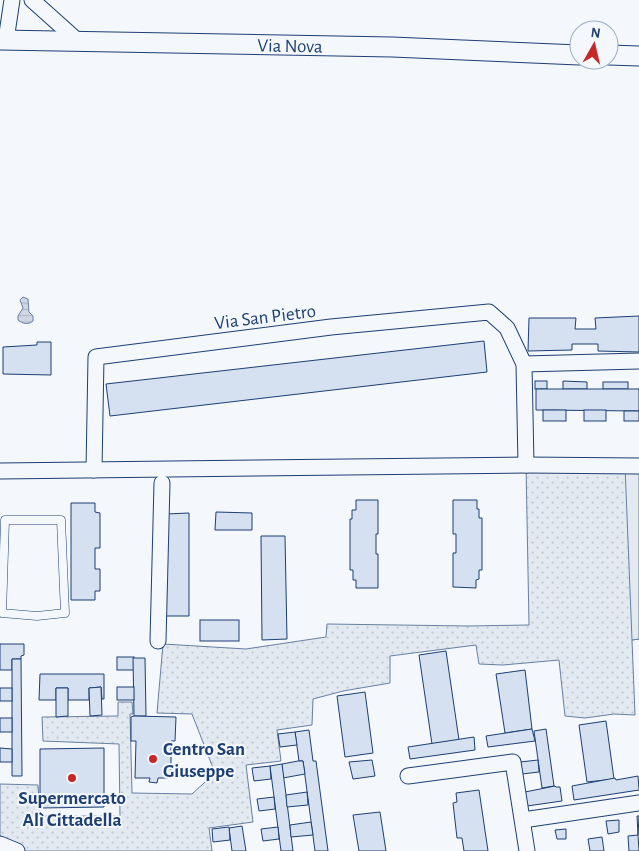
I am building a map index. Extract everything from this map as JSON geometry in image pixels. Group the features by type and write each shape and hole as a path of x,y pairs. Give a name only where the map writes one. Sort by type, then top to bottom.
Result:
{"street":[{"path":"3,40 12,0"},
{"path":"32,0 79,42"},
{"name":"Via Nova","path":"3,40 392,47 569,55"},
{"path":"619,55 639,56"},
{"name":"Via San Pietro","path":"94,470 96,357 331,327 489,312 507,328 524,364 526,465"},
{"path":"524,364 639,361"},
{"path":"0,471 526,465 639,466"},
{"path":"158,641 162,482"},
{"path":"408,776 513,762 527,851"},
{"path":"523,820 639,803"},
{"path":"0,844 17,851"}],"lane":[{"path":"5,520 61,520 65,613 37,616 2,614 5,520"}],"shaded area":[{"path":"23,297 28,299 29,312 33,316 33,321 27,323 18,320 18,316 23,308 20,300"},
{"path":"526,465 639,466 639,639 632,640 635,715 614,714 585,718 565,716 559,660 503,665 479,664 476,645 390,656 390,683 343,691 313,699 312,725 277,730 281,761 246,765 253,822 209,828 212,851 0,851 0,784 38,785 40,816 120,816 119,744 43,741 42,717 118,716 118,702 132,702 133,714 130,714 132,793 192,794 215,773 192,714 157,713 163,644 246,649 326,637 327,624 529,625"},
{"path":"625,466 639,466 639,639 632,640"}],"building":[{"path":"639,316 639,352 598,351 598,344 572,344 572,350 528,351 529,318 576,318 575,329 596,329 595,318"},
{"path":"484,341 487,372 110,416 106,384"},
{"path":"37,342 51,342 51,375 3,374 3,347 37,345"},
{"path":"535,381 547,381 547,389 535,389"},
{"path":"563,381 587,382 587,389 563,389"},
{"path":"603,382 628,382 628,389 603,389"},
{"path":"536,389 639,389 639,411 536,410"},
{"path":"543,410 566,410 566,421 543,421"},
{"path":"584,410 606,410 606,421 584,421"},
{"path":"624,411 639,411 639,421 624,421"},
{"path":"356,500 378,500 376,554 378,554 378,588 356,588 356,580 353,580 353,570 350,570 350,519 352,519 352,510 356,510"},
{"path":"453,500 477,500 479,518 482,518 482,570 479,570 476,588 453,587 453,553 456,553 456,534 453,534"},
{"path":"71,503 95,503 95,512 100,513 100,548 95,548 95,569 100,569 100,591 95,591 95,600 71,600"},
{"path":"216,512 252,513 252,530 215,530"},
{"path":"189,513 189,616 166,616 166,514"},
{"path":"261,536 285,536 287,639 262,640"},
{"path":"200,620 239,620 239,641 200,641"},
{"path":"0,644 24,644 24,655 21,656 21,659 12,659 12,670 0,670"},
{"path":"446,651 459,740 432,744 419,655"},
{"path":"117,657 134,657 134,670 117,670"},
{"path":"133,658 145,658 146,716 134,716"},
{"path":"12,659 21,659 22,776 12,776"},
{"path":"525,670 532,729 505,733 496,674"},
{"path":"40,674 104,674 104,699 102,699 101,687 89,688 89,700 68,700 68,688 56,688 56,700 39,700"},
{"path":"101,687 102,715 90,716 89,688"},
{"path":"117,687 134,687 134,700 117,700"},
{"path":"0,688 12,688 12,701 0,701"},
{"path":"56,688 68,688 68,716 56,717"},
{"path":"365,692 373,753 345,757 337,696"},
{"name":"Centro San Giuseppe","path":"131,717 176,717 175,741 171,741 171,778 158,778 157,783 149,782 150,778 135,778 136,741 131,741"},
{"path":"0,718 12,718 12,732 0,732"},
{"path":"606,721 614,779 587,782 579,725"},
{"path":"532,729 535,741 488,747 486,736"},
{"path":"546,729 554,786 542,788 534,731"},
{"path":"309,730 313,761 316,761 328,851 315,851 303,761 299,761 295,732"},
{"path":"295,732 297,745 280,747 278,734"},
{"path":"474,737 475,750 410,759 408,747"},
{"path":"0,748 12,749 12,762 0,762"},
{"name":"Supermercato Alì Cittadella","path":"104,748 104,807 40,808 40,749"},
{"path":"372,760 375,776 353,779 349,762"},
{"path":"538,760 539,772 522,774 520,762"},
{"path":"303,761 305,774 283,778 282,764"},
{"path":"282,764 293,851 281,851 270,766"},
{"path":"270,766 271,779 254,781 252,768"},
{"path":"638,776 639,790 574,800 572,786"},
{"path":"555,786 560,787 562,801 527,806 525,792"},
{"path":"479,790 488,851 464,851 462,838 457,838 453,803 457,802 456,793"},
{"path":"307,792 308,805 287,807 286,795"},
{"path":"274,797 275,809 259,811 257,799"},
{"path":"380,812 386,851 359,851 353,815"},
{"path":"637,816 639,816 638,835"},
{"path":"619,820 619,832 608,834 606,821"},
{"path":"311,822 313,835 291,837 290,825"},
{"path":"242,826 246,851 232,851 229,828"},
{"path":"229,827 230,840 213,842 212,829"},
{"path":"278,827 279,839 263,841 261,829"},
{"path":"566,829 566,839 557,839 555,830"},
{"path":"638,835 639,851 629,851 628,836"},
{"path":"602,837 604,851 590,851 588,839"}],"place":[{"name":"Centro San Giuseppe","path":"153,759"},
{"name":"Supermercato Alì Cittadella","path":"72,778"}]}
